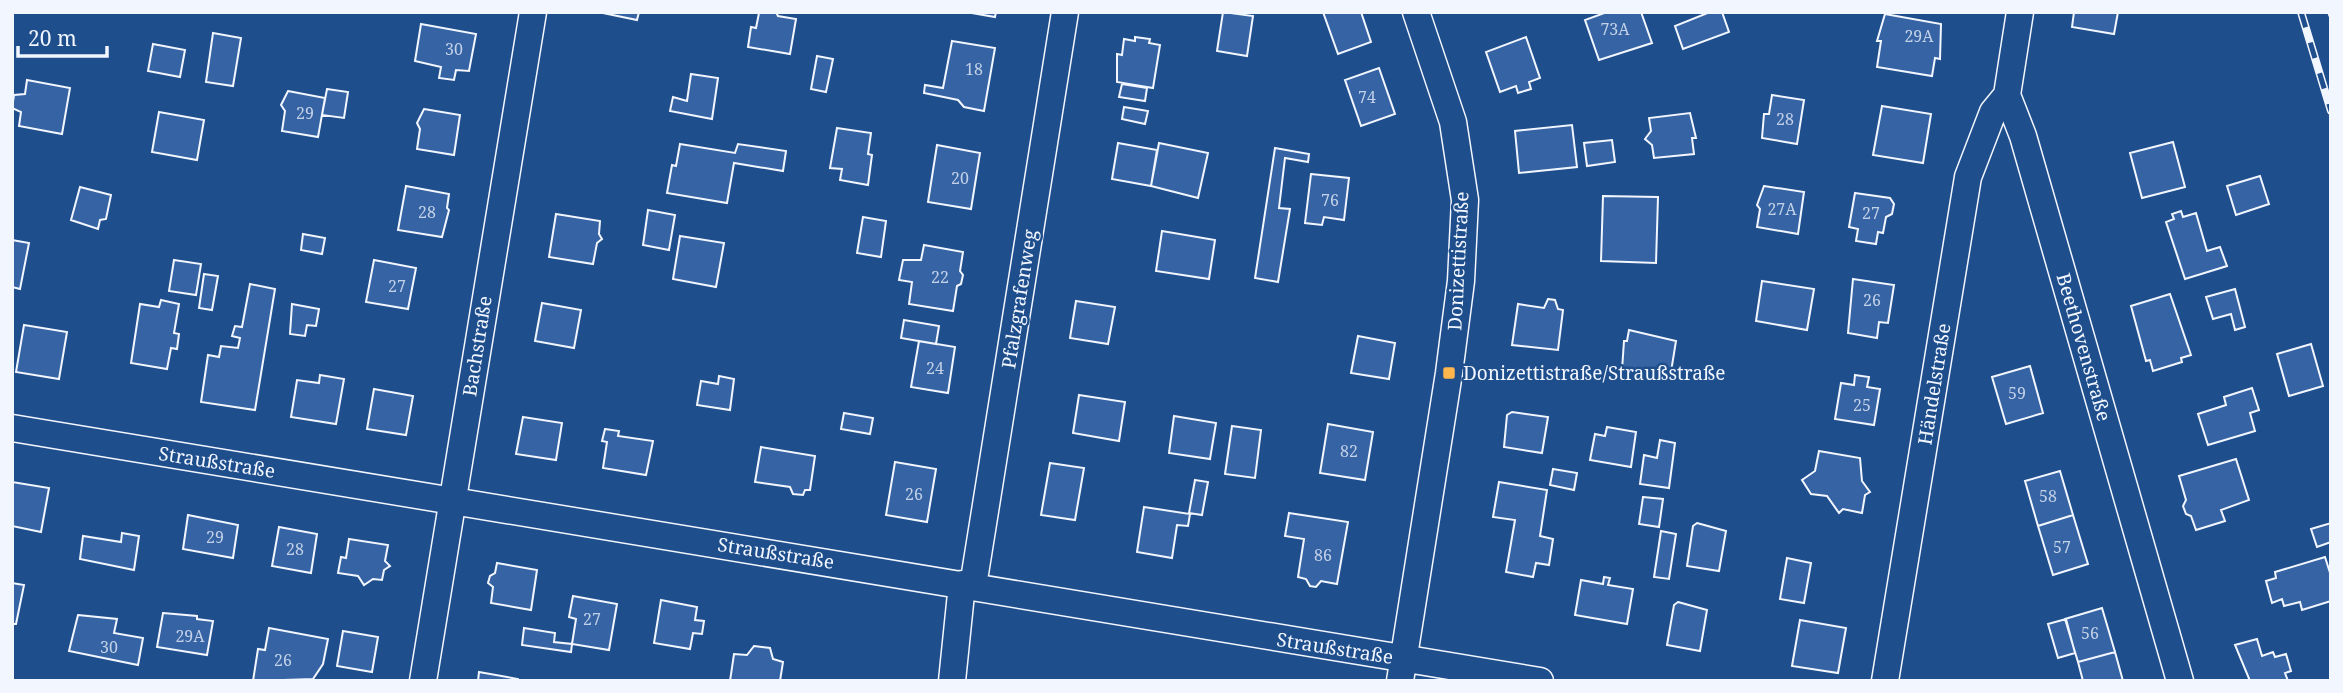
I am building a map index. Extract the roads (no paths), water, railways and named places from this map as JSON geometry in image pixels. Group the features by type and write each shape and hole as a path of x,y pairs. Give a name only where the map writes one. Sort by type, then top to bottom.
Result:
{"street":[{"name":"Bachstraße","path":"423,681 533,12"},
{"name":"Pfalzgrafenweg","path":"952,681 1065,12"},
{"name":"Donizettistraße","path":"1402,670 1449,373 1461,281 1465,200 1453,122 1416,12"},
{"path":"2007,95 2020,12"},
{"name":"Händelstraße","path":"1885,681 1969,177 1993,112 2007,95"},
{"name":"Beethovenstraße","path":"2007,95 2023,136 2180,681"},
{"name":"Straußstraße","path":"12,428 968,585 1402,670 1540,681"}],"tram line":[{"path":"2328,12 2331,20"}],"railway":[{"path":"2301,12 2331,111"}],"place":[{"name":"Donizettistraße/Straußstraße","path":"1449,373"}]}
